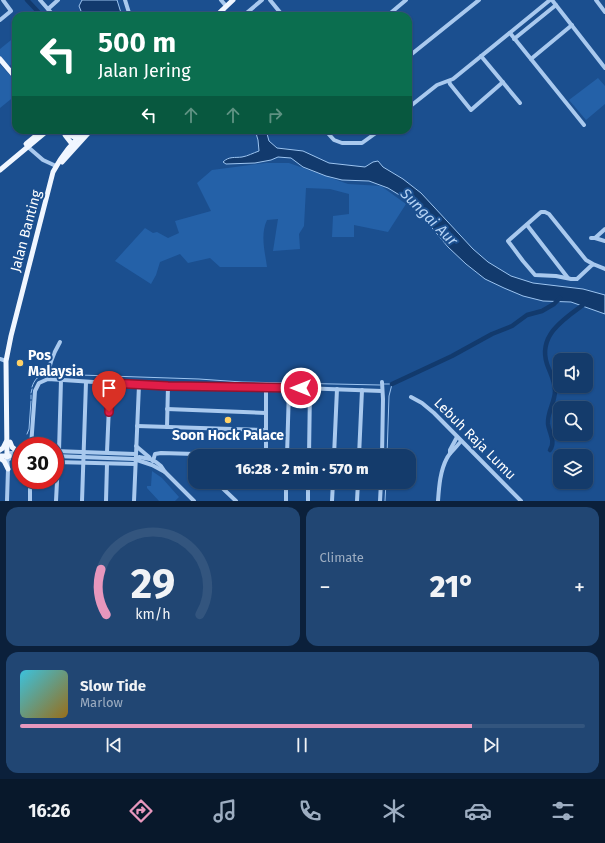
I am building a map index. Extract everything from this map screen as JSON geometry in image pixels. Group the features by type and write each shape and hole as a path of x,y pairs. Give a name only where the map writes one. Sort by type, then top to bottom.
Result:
{"main road":[{"path":"220,12 233,0"},
{"path":"0,59 12,73"},
{"path":"26,148 26,144 38,134"},
{"path":"0,170 43,134"},
{"path":"50,184 53,182 68,143 65,134"},
{"path":"66,134 75,143"},
{"path":"68,134 74,137 82,136"},
{"path":"64,155 85,134"},
{"name":"Jalan Banting","path":"8,455 8,441 6,432 8,428 6,362 11,336 50,181 56,166 64,155"},
{"path":"8,455 0,452 8,441 12,447"},
{"path":"0,457 8,455"},
{"path":"0,457 8,466"}],"street":[{"path":"0,20 10,12 11,9 3,0"},
{"path":"40,0 51,12"},
{"path":"48,9 58,0"},
{"path":"125,0 129,12"},
{"path":"221,0 226,12"},
{"path":"248,12 262,0"},
{"path":"270,0 280,12"},
{"path":"392,12 406,0"},
{"path":"412,54 479,0"},
{"path":"412,105 437,85 449,81 551,0 605,68"},
{"path":"596,0 605,12"},
{"path":"514,39 556,5"},
{"path":"531,59 572,26"},
{"path":"510,33 584,125"},
{"path":"482,56 520,103"},
{"path":"449,81 471,110 503,82"},
{"path":"329,134 334,140 342,143 362,143 374,134"},
{"path":"26,148 43,160 56,166"},
{"path":"593,264 576,279 535,275 508,241 541,212 545,212 549,214 583,256 593,264 605,269"},
{"path":"526,225 568,278"},
{"path":"605,229 593,238 605,241"},
{"path":"32,437 35,391 39,383 48,375 52,357 60,342"},
{"path":"0,359 6,362"},
{"path":"32,367 35,370 60,380 86,382 168,386 266,386 289,388 310,388 328,385 337,389 382,389"},
{"path":"58,437 60,380"},
{"path":"82,501 86,382"},
{"path":"382,382 384,399 382,449"},
{"path":"107,452 110,383"},
{"path":"134,501 139,385"},
{"path":"167,427 168,386"},
{"path":"265,449 266,386"},
{"path":"287,449 289,388"},
{"path":"309,449 310,388"},
{"path":"334,449 337,389"},
{"path":"359,449 362,390"},
{"name":"Lebuh Raja Lumu","path":"411,397 425,405 521,501"},
{"path":"167,408 266,413"},
{"path":"137,426 266,430"},
{"path":"453,433 454,447"},
{"path":"438,501 440,478 446,460 458,437"},
{"path":"454,447 461,441"},
{"path":"136,446 161,466 165,472 194,501"},
{"path":"454,447 468,447"},
{"path":"64,452 135,459"},
{"path":"64,455 107,452 135,459 152,465 165,472"},
{"path":"152,460 156,453 188,454"},
{"path":"7,501 8,455 12,455"},
{"path":"64,462 107,464 139,457 152,460"},
{"path":"106,501 107,464"},
{"path":"30,489 30,501"},
{"path":"56,489 56,501"},
{"path":"225,489 236,501"},
{"path":"286,489 286,501"},
{"path":"308,489 308,501"},
{"path":"332,501 333,489"},
{"path":"357,501 358,489"},
{"path":"380,501 381,489"}],"shaded area":[{"path":"12,39 12,64 9,66 0,56 0,49"},
{"path":"0,64 12,78 12,98 0,108"},
{"path":"598,78 605,86 605,104 586,120 569,100"},
{"path":"266,163 289,163 348,184 381,186 406,204 388,232 354,225 354,237 332,237 333,216 349,214 349,194 330,189 306,188 304,226 299,234 300,249 273,251 278,219 267,220 263,238 267,267 220,267 210,258 188,263 180,254 160,262 156,275 151,284 115,261 145,228 153,233 157,232 168,238 179,233 175,221 211,211 197,183 212,170"},
{"path":"152,471 162,478 179,497 175,501 159,501 147,488 147,486 151,486"}],"water":[{"path":"82,0 117,0 121,12 81,12 79,6"},
{"path":"256,134 267,134 269,141 277,148 303,151 329,163 365,167 378,161 383,167 403,179 421,193 473,249 488,262 511,276 533,283 583,289 605,295 605,314 571,302 543,301 523,296 485,279 448,247 406,199 388,188 369,181 342,180 326,176 303,167 291,158 278,157 255,163 226,164 223,162 230,158 244,157 259,151"}],"waterway":[{"name":"Sungai Aur","path":"27,0 38,12"},
{"path":"392,384 452,356 492,334 512,326 527,315 542,311 554,304 560,298"},
{"path":"550,450 552,447 552,440 548,420 554,399 555,387 547,364 545,353 546,344 556,327 587,302"},
{"path":"32,387 37,378 47,374"},
{"path":"50,374 199,379 242,382 380,385"},
{"path":"384,384 392,384 389,396 387,449"},
{"path":"31,393 32,389"},
{"path":"27,434 29,429 31,401"},
{"path":"385,501 386,489"}],"place":[{"name":"Pos Malaysia","path":"20,363"},
{"name":"Soon Hock Palace","path":"228,420"}],"route":[{"path":"109,412 110,383 168,386 200,385 301,388"}]}
